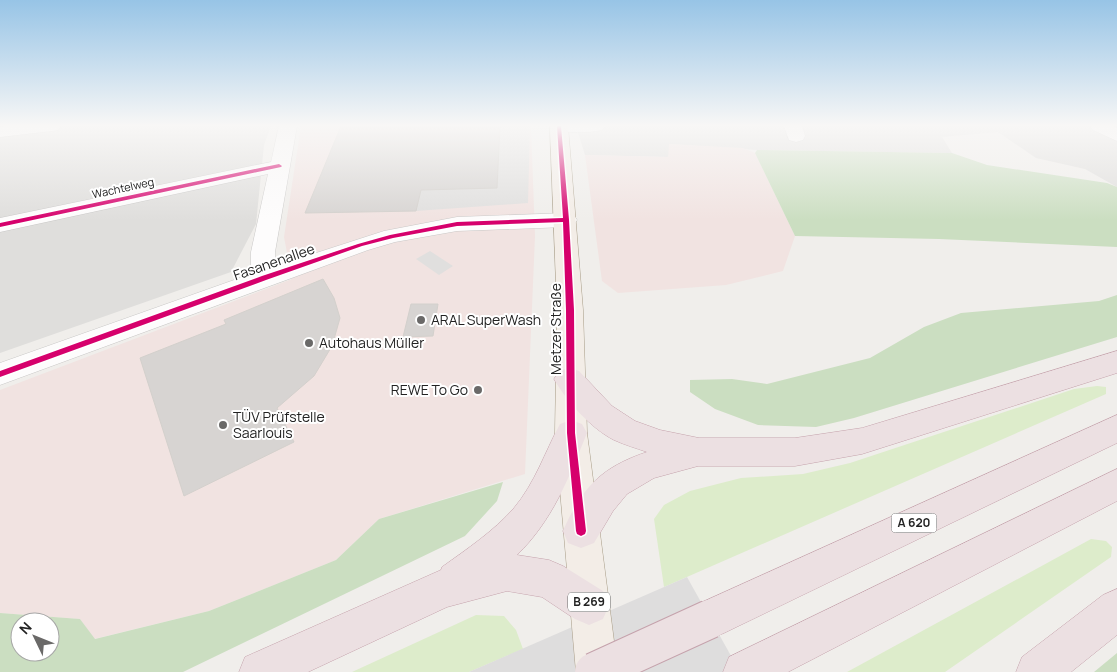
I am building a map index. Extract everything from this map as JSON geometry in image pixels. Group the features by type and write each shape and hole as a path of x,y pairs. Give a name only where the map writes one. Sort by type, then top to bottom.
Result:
{"highway":[{"path":"569,379 601,415 624,430 660,443 699,452 795,452 862,441 1117,362"},
{"name":"A 620","path":"596,672 1117,428"},
{"path":"444,588 487,556 526,520 549,485 571,433"},
{"path":"581,531 603,496 616,482 647,466 699,452"},
{"path":"744,672 1117,484"},
{"path":"260,672 444,588 506,572 549,579 589,605"},
{"path":"1037,672 1117,609"}],"main road":[{"name":"Metzer Straße","path":"561,157 570,310 569,379 571,433 596,672"}],"street":[{"path":"264,278 264,252 281,157"},
{"name":"Wachtelweg","path":"0,225 279,166"},
{"name":"Fasanenallee","path":"0,374 360,245 423,229 457,224 566,220"}],"shaded area":[{"path":"0,157 263,157 256,224 231,272 0,353"},
{"path":"296,157 532,157 535,236 525,474 379,519 336,560 209,611 94,639 80,619 60,618 60,612 0,613 0,390 292,279 284,237"},
{"path":"429,157 529,157 528,203 416,211"},
{"path":"585,157 757,157 795,236 783,271 726,285 618,293 602,281"},
{"path":"1117,157 1117,187 1085,169 1036,158"},
{"path":"430,251 453,266 439,275 416,259"}],"green space":[{"path":"757,157 965,157 987,165 1107,183 1117,187 1117,247 939,239 795,236"},
{"path":"1117,295 1117,337 854,418 816,427 758,425 715,409 690,392 690,380 732,379 767,384 870,358 924,327 961,313 1099,301"},
{"path":"1097,386 1106,387 1106,394 664,587 654,519 664,505 690,491 741,478 803,474 850,463 1074,389"},
{"path":"503,482 497,501 465,536 183,672 0,672 0,613 10,614 10,662 60,662 60,618 80,619 95,639 209,611 336,560 379,519"},
{"path":"1091,539 1106,541 1112,547 1111,557 945,672 847,672"},
{"path":"476,615 504,616 516,630 523,649 469,672 352,672"},
{"path":"1117,653 1117,672 1094,672"}],"pier":[{"path":"687,577 740,672 469,672"}],"building":[{"path":"328,157 498,157 497,188 421,190 416,211 305,213"},
{"name":"TÜV Prüfstelle Saarlouis","path":"323,279 334,298 340,318 332,346 314,376 277,408 294,442 184,496 140,358 226,324 224,320"},
{"name":"ARAL SuperWash","path":"411,304 438,304 433,336 403,337"}],"cycle path":[{"path":"561,157 570,310 571,433 581,531"},
{"path":"0,225 279,166"},
{"path":"0,374 264,278 392,236 457,224 566,220"}],"place":[{"name":"ARAL SuperWash","path":"421,320"},
{"name":"Autohaus Müller","path":"309,343"},
{"name":"REWE To Go","path":"478,390"},
{"name":"TÜV Prüfstelle Saarlouis","path":"223,425"}]}
